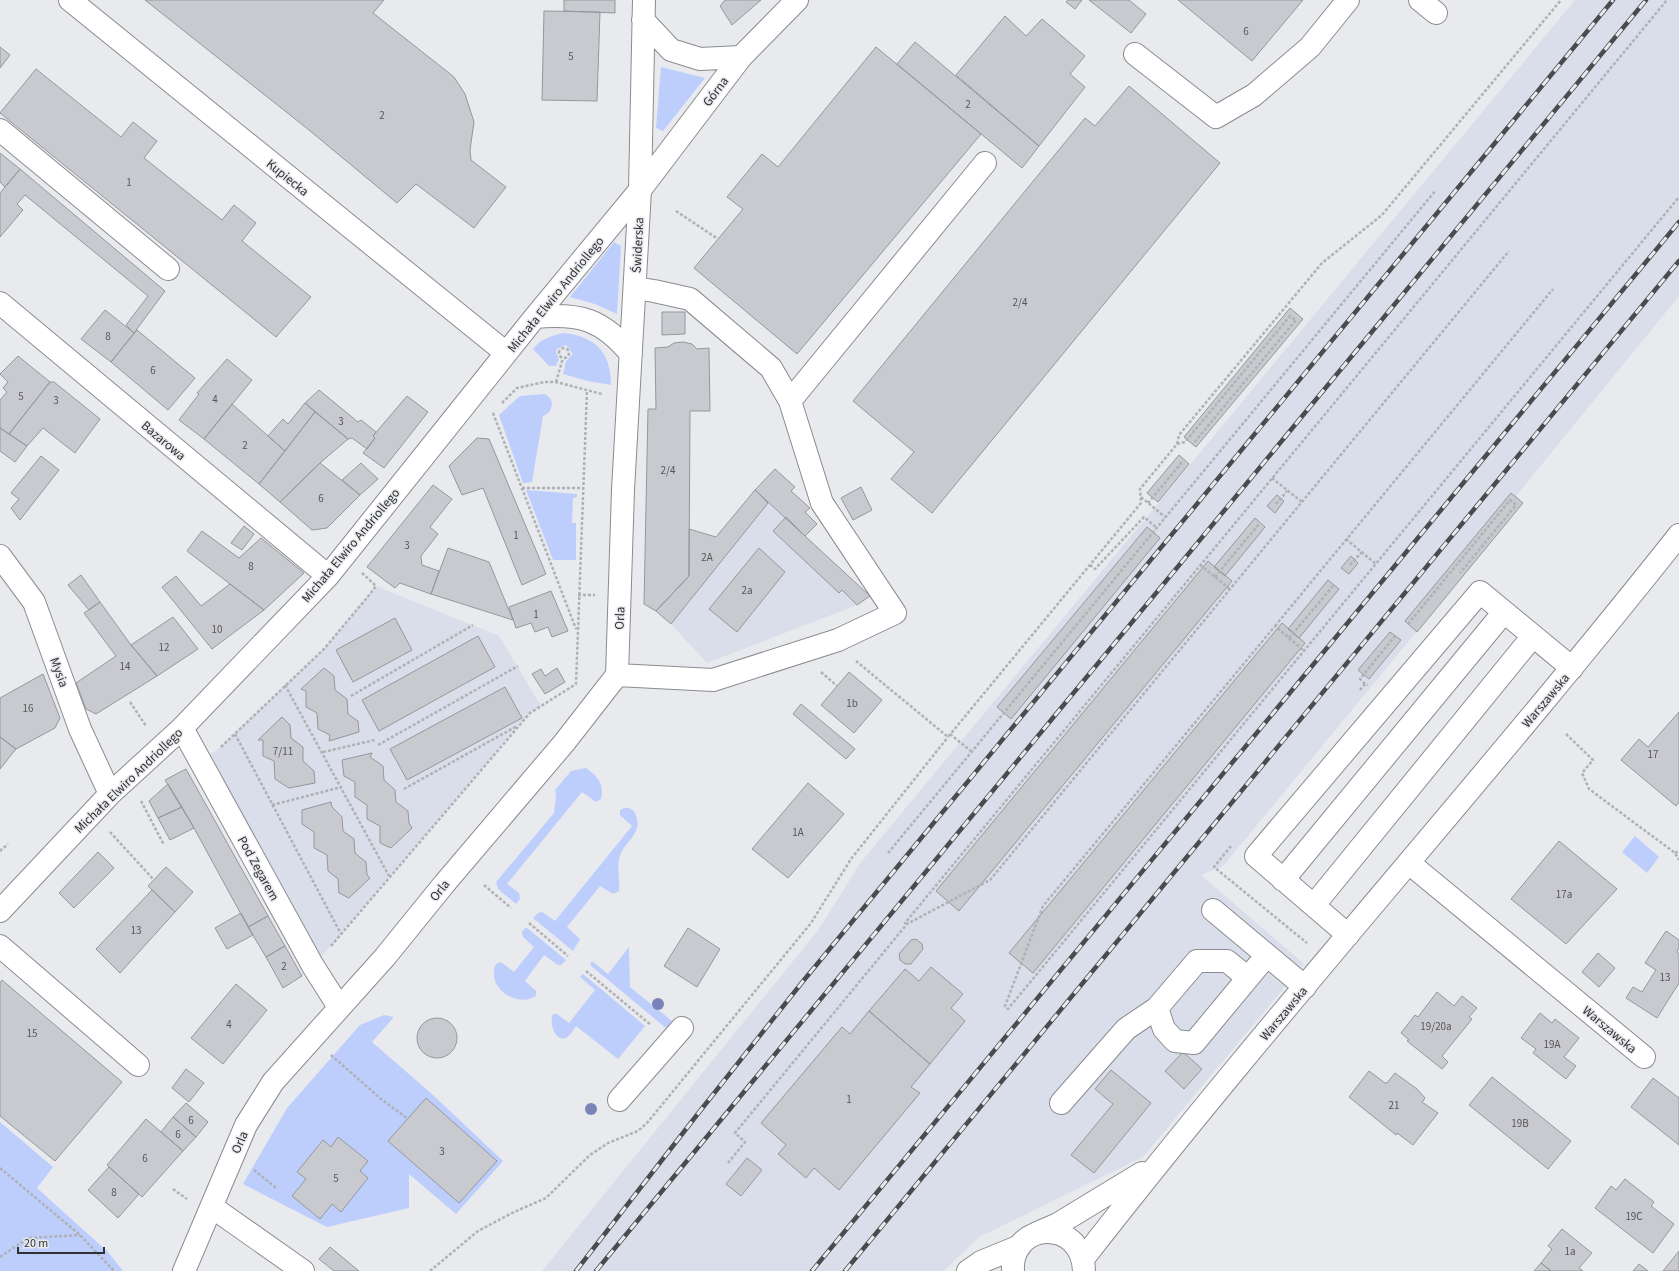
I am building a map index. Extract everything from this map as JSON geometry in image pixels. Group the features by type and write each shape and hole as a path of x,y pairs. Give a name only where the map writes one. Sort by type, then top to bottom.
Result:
{"street":[{"name":"Kupiecka","path":"70,0 506,353"},
{"name":"Górna","path":"640,190 741,57 797,0"},
{"path":"1135,54 1216,117 1254,95 1310,47 1348,0"},
{"path":"643,10 671,50 700,59 741,57"},
{"name":"Świderska","path":"623,490 632,354 640,190 643,10"},
{"path":"0,130 168,269"},
{"path":"790,401 985,163"},
{"name":"Michała Elwiro Andriollego","path":"0,911 110,794 182,728 328,576 535,317 640,190"},
{"path":"617,675 713,680 838,640 895,613 822,503 790,401 771,368 690,299 635,288"},
{"name":"Bazarowa","path":"0,304 328,576"},
{"path":"535,317 552,316 584,318 599,325 618,337 632,354"},
{"name":"Orla","path":"184,1271 246,1126 273,1082 385,957 481,840 564,743 617,675 623,490"},
{"name":"Warszawska","path":"1084,1268 1157,1164 1572,668 1679,535"},
{"name":"Mysia","path":"0,556 34,602 80,729 110,794"},
{"path":"1348,935 1256,856 1480,592 1572,668"},
{"path":"1283,880 1504,612"},
{"path":"1314,905 1533,636"},
{"name":"Pod Zegarem","path":"182,728 313,966 339,1007"},
{"name":"Warszawska","path":"1409,863 1644,1057"},
{"path":"1214,910 1305,987"},
{"path":"0,946 138,1065"},
{"path":"1157,1008 1164,1029 1174,1041 1194,1043 1268,955"},
{"path":"1062,1103 1126,1029 1157,1008 1197,961 1227,961 1248,978"},
{"path":"619,1100 682,1028"},
{"name":"Warszawska","path":"1020,1246 1027,1238 1058,1224 1111,1194 1157,1164"},
{"path":"212,1207 303,1271"},
{"path":"1037,1233 1060,1233 1070,1239 1078,1248 1084,1268"},
{"path":"968,1271 981,1262 1020,1246"},
{"path":"1013,1271 1015,1255 1020,1246"}],"path":[{"path":"430,1271 478,1231 514,1212 546,1198 590,1155 608,1143 638,1131 647,1123 811,923 851,859 949,736 1141,503 1140,489 1177,444 1179,435 1322,263 1382,215 1561,0"},
{"path":"907,924 905,923 1667,0"},
{"path":"888,853 1436,190"},
{"path":"1553,288 1043,906 1005,1006 1008,1009 1679,197"},
{"path":"676,211 718,238"},
{"path":"728,1163 746,1142 735,1133 907,924 990,880 1509,251"},
{"path":"1177,444 1185,442 1290,316 1296,320 1193,444"},
{"path":"565,348 570,353 568,357 563,358 559,353 560,350 565,348"},
{"path":"556,382 563,358"},
{"path":"489,417 517,388 544,382 556,382 608,396"},
{"path":"313,966 519,724 530,713 576,684 578,595 587,390"},
{"path":"493,413 577,631"},
{"path":"1148,503 1183,460"},
{"path":"1272,478 1302,502"},
{"path":"522,488 583,488"},
{"path":"1276,504 1288,491"},
{"path":"1141,497 1165,517"},
{"path":"1408,624 1510,500 1516,505 1458,576"},
{"path":"1090,565 1095,570 1144,517 1157,528"},
{"path":"1215,577 1259,524"},
{"path":"1346,539 1376,564"},
{"path":"1350,565 1362,552"},
{"path":"1200,565 1230,589"},
{"path":"199,758 215,752 324,649 376,586 357,568"},
{"path":"1289,638 1333,586"},
{"path":"578,595 601,595"},
{"path":"351,696 473,625"},
{"path":"1274,626 1304,651"},
{"path":"1365,684 1360,679 1395,636"},
{"path":"838,640 842,650 949,736 972,752"},
{"path":"378,745 518,666"},
{"path":"285,685 390,876"},
{"path":"130,702 146,727"},
{"path":"404,789 519,724"},
{"path":"235,734 341,934"},
{"path":"1566,734 1593,760 1582,773 1589,789 1675,853 1679,860"},
{"path":"323,752 375,740"},
{"path":"272,805 342,787"},
{"path":"139,799 164,844"},
{"path":"108,830 154,880"},
{"path":"0,851 8,844"},
{"path":"1675,853 1679,852"},
{"path":"484,885 511,908"},
{"path":"529,923 568,956"},
{"path":"586,971 652,1026"},
{"path":"326,1051 381,1099 408,1119"},
{"path":"0,1168 80,1235 114,1271"},
{"path":"252,1168 276,1188"},
{"path":"173,1189 187,1200"},
{"path":"0,1257 28,1238 80,1235"}],"shaded area":[{"path":"1575,0 1679,0 1679,296 1516,496 1523,503 1223,866 1201,875 1304,964 1143,1157 979,1237 944,1271 542,1271 819,929 861,862"},
{"path":"661,67 705,78 663,131 656,128"},
{"path":"614,242 621,246 617,314 595,304 570,297"},
{"path":"565,333 585,338 600,348 608,364 611,385 588,381 563,374 566,361 573,354 566,345 557,349 556,352 559,359 556,366 549,366 533,349 547,338"},
{"path":"544,394 548,396 552,405 547,414 543,416 532,482 523,483 499,415 520,396"},
{"path":"526,490 577,494 577,497 573,498 572,523 576,523 576,560 553,560"},
{"path":"768,503 786,517 773,531 839,593 842,590 857,605 707,663 671,624"},
{"path":"376,586 499,636 541,706 529,713 313,966 199,758 215,752 324,649"},
{"path":"586,768 597,777 601,785 601,799 596,802 582,792 507,884 519,893 520,899 516,904 498,889 496,882 554,813 556,797 555,790 571,771"},
{"path":"629,808 634,811 637,819 637,825 636,831 625,846 619,859 619,891 613,894 600,886 567,927 580,939 573,951 533,918 538,913 542,912 555,921 632,826 620,815 620,810"},
{"path":"1635,836 1659,857 1647,873 1622,852"},
{"path":"526,927 566,960 561,965 558,965 544,955 525,981 536,991 536,996 520,1000 504,993 495,980 494,972 496,964 501,962 514,972 534,947 523,937 522,932"},
{"path":"629,947 630,987 672,1021 666,1028 590,965 592,961 608,974"},
{"path":"583,974 645,1026 618,1059 576,1026 566,1038 562,1038 558,1037 552,1026 553,1014 557,1014 569,1023 595,990 580,977"},
{"path":"384,1015 394,1017 372,1042 433,1095 503,1161 456,1214 409,1174 409,1208 327,1227 243,1184 287,1108 360,1025"},
{"path":"0,1122 53,1167 37,1188 108,1252 123,1271 0,1271"}],"building":[{"path":"145,0 384,0 373,13 454,77 465,94 474,122 470,150 471,160 506,187 474,228 416,184 397,203 309,130"},
{"path":"564,0 615,0 615,13 564,11"},
{"path":"725,0 761,0 732,25 720,6"},
{"path":"1068,0 1082,0 1075,9 1066,2"},
{"path":"1089,0 1129,0 1146,14 1131,33"},
{"path":"1178,0 1303,0 1252,61"},
{"path":"544,11 600,12 597,101 542,100"},
{"path":"1005,16 1026,36 1042,19 1085,56 1070,74 1085,87 1039,146 956,75"},
{"path":"915,42 1039,146 1022,168 897,64"},
{"path":"0,47 10,55 0,68"},
{"path":"876,47 981,134 797,354 694,268 743,209 727,197 762,154 778,167"},
{"path":"36,69 121,137 133,122 157,141 144,158 222,220 234,205 256,223 242,241 311,297 276,337 0,113"},
{"path":"1129,86 1220,163 932,513 891,479 914,452 853,401 1085,118 1095,126"},
{"path":"0,153 20,169 5,187 0,182"},
{"path":"20,169 165,291 134,333 126,325 148,296 25,195 17,204 23,210 0,237 0,193"},
{"path":"1290,308 1303,319 1196,447 1184,437"},
{"path":"105,310 134,333 111,362 81,339"},
{"path":"662,312 685,312 685,334 662,335"},
{"path":"137,330 195,378 168,410 111,362"},
{"path":"683,342 692,344 697,349 709,348 710,411 690,411 689,576 656,611 644,604 648,409 656,409 655,348 668,347 674,343"},
{"path":"18,356 50,382 9,434 0,428 0,400 7,392 3,388 8,382 0,374"},
{"path":"227,359 252,380 204,439 179,420 199,394 197,393"},
{"path":"50,382 54,382 100,419 75,453 43,428 27,446 9,434"},
{"path":"319,390 358,422 361,420 376,432 373,436 375,438 367,449 352,438 348,439 305,403"},
{"path":"407,396 428,412 384,468 363,453 375,438 373,436"},
{"path":"305,403 315,412 285,451 268,436 283,419 288,424"},
{"path":"232,404 285,451 259,484 204,439"},
{"path":"315,412 348,439 320,463 280,502 259,484"},
{"path":"0,428 27,446 15,462 0,451"},
{"path":"477,438 489,439 546,574 522,585 483,488 462,495 449,466"},
{"path":"1179,455 1189,464 1158,502 1147,493"},
{"path":"41,456 59,470 20,520 11,508 19,499 11,493"},
{"path":"320,463 360,495 327,528 312,530 280,502"},
{"path":"361,463 378,479 360,495 342,480"},
{"path":"775,469 795,487 791,491 810,508 805,512 817,524 805,536 755,490"},
{"path":"433,485 452,499 430,527 438,534 421,556 422,565 439,571 431,594 400,583 395,588 367,567"},
{"path":"861,487 872,510 853,520 841,498"},
{"path":"755,490 768,503 671,624 656,611 689,576 689,529 716,537"},
{"path":"1511,493 1523,503 1417,632 1405,621"},
{"path":"1277,495 1284,501 1275,513 1267,506"},
{"path":"786,517 870,596 857,605 842,590 839,593 773,531"},
{"path":"1255,518 1265,527 1225,576 1214,567"},
{"path":"244,526 254,534 242,550 231,543"},
{"path":"1147,527 1160,538 1011,719 997,707"},
{"path":"202,531 239,558 261,538 304,573 264,610 187,551"},
{"path":"448,548 489,562 513,620 431,594"},
{"path":"759,548 785,572 737,632 709,609"},
{"path":"1351,556 1358,563 1349,574 1341,568"},
{"path":"1208,561 1232,581 959,911 936,891"},
{"path":"81,575 100,602 89,610 68,585"},
{"path":"176,576 201,606 230,584 264,610 212,649 162,587"},
{"path":"1328,580 1339,589 1299,638 1288,629"},
{"path":"551,591 568,631 552,637 548,627 535,632 531,623 516,628 509,607"},
{"path":"100,602 131,645 157,676 96,714 86,709 76,683 116,656 84,613"},
{"path":"173,617 198,649 157,676 131,645"},
{"path":"395,618 412,650 353,682 336,650"},
{"path":"1282,623 1305,643 1033,973 1009,953"},
{"path":"1390,632 1401,640 1369,679 1358,670"},
{"path":"478,636 495,667 379,731 362,700"},
{"path":"324,668 334,676 335,690 347,699 348,714 358,721 359,732 329,741 330,735 318,729 317,713 306,707 306,691 301,689"},
{"path":"557,668 565,682 545,694 532,674 541,669 545,676"},
{"path":"849,672 882,700 854,733 821,705"},
{"path":"43,674 60,718 55,728 16,749 0,737 0,698"},
{"path":"505,687 522,718 407,780 390,749"},
{"path":"801,704 855,749 846,759 793,714"},
{"path":"1679,712 1679,802 1676,806 1621,760 1639,739 1648,747"},
{"path":"282,717 290,725 291,738 303,747 303,761 314,771 315,783 289,788 275,779 274,761 263,756 263,740 258,740"},
{"path":"0,737 16,749 0,769"},
{"path":"372,753 370,757 383,766 384,780 395,790 396,802 408,811 409,823 412,828 391,848 380,843 380,826 367,819 367,805 355,797 355,782 344,776 342,760"},
{"path":"186,769 268,916 248,927 194,828 165,780"},
{"path":"808,783 844,814 788,878 752,849"},
{"path":"168,784 182,807 158,818 149,801"},
{"path":"331,802 332,807 342,817 343,831 354,839 355,853 366,862 367,875 370,878 349,898 339,893 338,879 328,871 327,855 314,848 314,832 302,824 302,810"},
{"path":"182,807 194,828 170,840 158,818"},
{"path":"1559,841 1617,889 1566,944 1511,899"},
{"path":"98,852 114,868 74,908 59,893"},
{"path":"166,867 193,892 175,912 148,886"},
{"path":"152,890 175,912 120,973 96,949"},
{"path":"241,913 253,935 227,949 215,928"},
{"path":"268,916 285,946 266,957 248,927"},
{"path":"688,928 720,949 697,987 664,966"},
{"path":"1666,931 1679,940 1679,948 1677,952 1679,954 1679,983 1657,1018 1626,998 1633,987 1642,992 1656,970 1645,963"},
{"path":"916,939 922,944 923,949 911,964 905,964 900,960 899,954 911,940"},
{"path":"285,946 302,976 283,988 266,957"},
{"path":"1598,953 1615,968 1599,987 1582,972"},
{"path":"931,967 963,994 951,1008 965,1021 930,1064 869,1011 905,969 919,981"},
{"path":"2,980 122,1082 55,1161 0,1116 0,983"},
{"path":"236,984 267,1010 223,1064 191,1038"},
{"path":"1437,992 1454,1006 1462,996 1477,1008 1469,1017 1472,1019 1442,1056 1448,1062 1442,1069 1407,1041 1409,1040 1401,1033 1415,1015 1418,1017"},
{"path":"869,1011 930,1064 911,1087 920,1093 839,1190 814,1168 806,1178 778,1154 786,1145 761,1123 842,1027 850,1034"},
{"path":"1540,1013 1552,1023 1555,1019 1579,1038 1564,1057 1576,1066 1566,1079 1533,1053 1536,1049 1521,1038"},
{"path":"437,1018 445,1020 451,1024 455,1030 457,1038 455,1046 451,1052 445,1056 437,1058 429,1056 423,1052 419,1046 417,1038 419,1030 423,1024 429,1020"},
{"path":"1183,1052 1202,1069 1184,1089 1165,1071"},
{"path":"186,1069 204,1083 189,1102 172,1088"},
{"path":"1111,1070 1151,1103 1094,1173 1071,1155 1113,1104 1095,1089"},
{"path":"1369,1071 1385,1083 1387,1083 1395,1073 1417,1089 1425,1098 1422,1102 1438,1113 1413,1145 1397,1133 1396,1135 1349,1097"},
{"path":"1492,1077 1571,1141 1548,1169 1469,1105"},
{"path":"1653,1078 1679,1098 1679,1145 1631,1107"},
{"path":"426,1098 497,1161 459,1203 388,1141"},
{"path":"186,1103 208,1122 196,1137 173,1117"},
{"path":"173,1117 196,1137 183,1151 161,1132"},
{"path":"146,1119 183,1151 142,1197 107,1165"},
{"path":"338,1137 368,1161 360,1171 368,1178 341,1212 332,1204 320,1219 292,1196 306,1179 297,1172 323,1140 331,1147"},
{"path":"747,1158 762,1170 741,1196 726,1184"},
{"path":"109,1167 139,1194 118,1218 88,1190"},
{"path":"1625,1179 1654,1202 1651,1206 1674,1224 1653,1253 1595,1208 1611,1186 1616,1190"},
{"path":"1562,1229 1592,1253 1579,1268 1583,1271 1551,1271 1541,1263 1552,1249 1548,1246"},
{"path":"330,1247 359,1271 334,1271 319,1259"},
{"path":"1679,1251 1679,1271 1663,1271"},
{"path":"1541,1263 1551,1271 1534,1271"},
{"path":"1639,1264 1648,1271 1633,1271"}],"railway":[{"path":"576,1271 804,980 1613,0"},
{"path":"596,1271 1646,0"},
{"path":"812,1271 1679,222"},
{"path":"845,1271 1679,261"}]}
